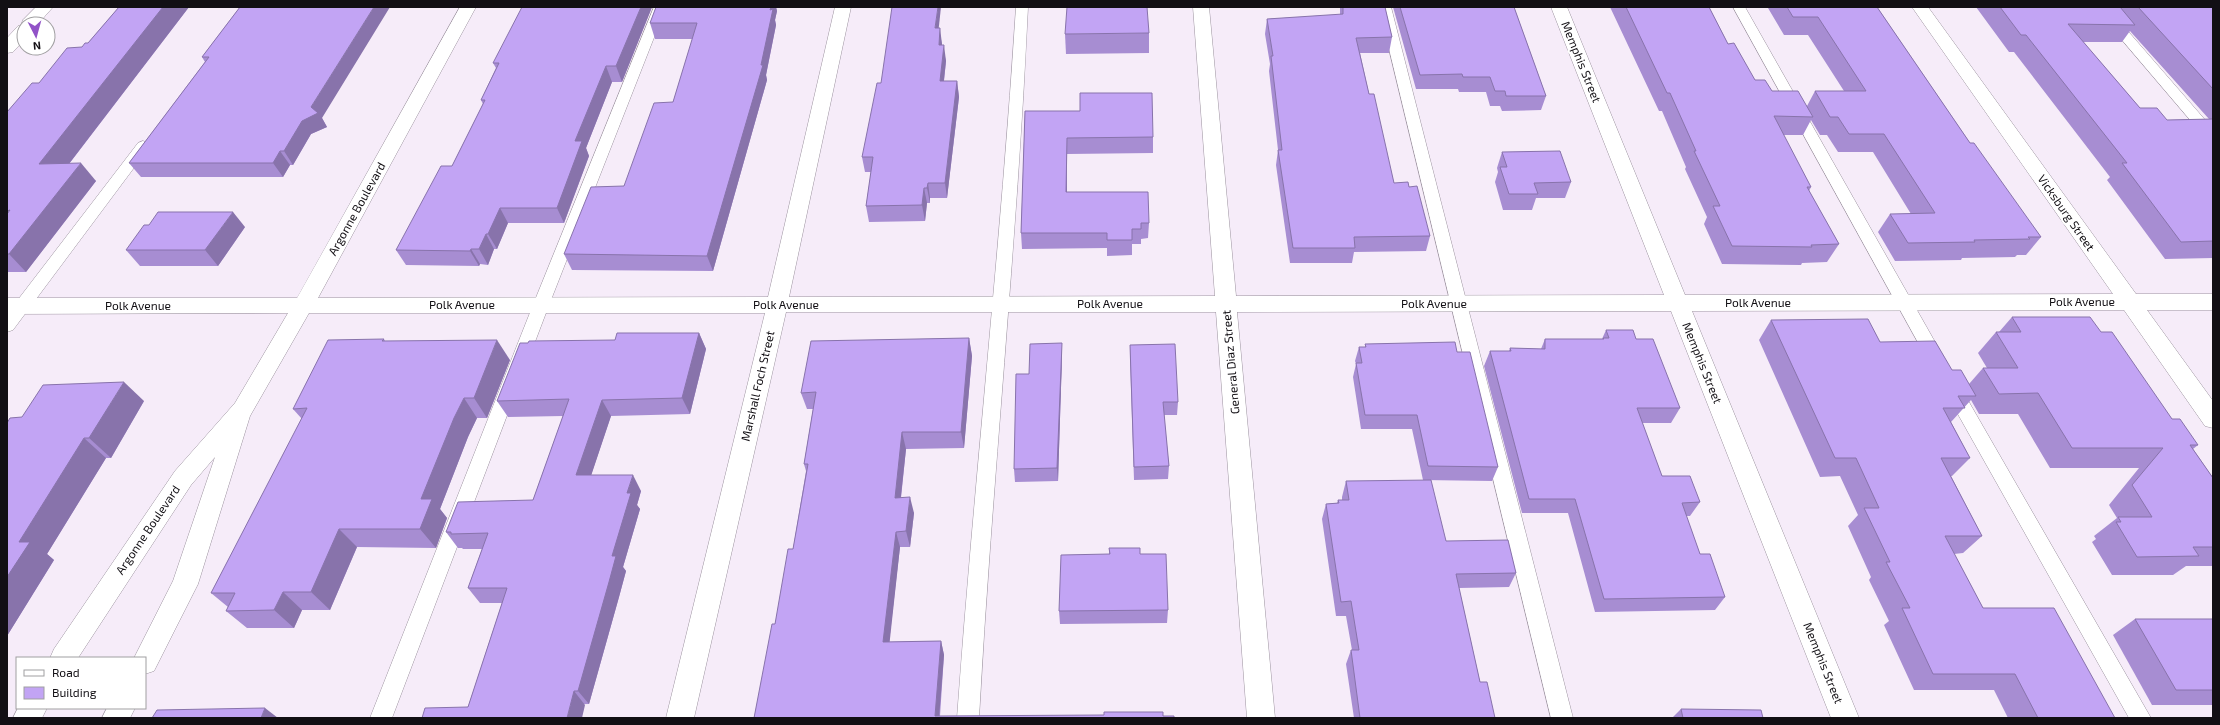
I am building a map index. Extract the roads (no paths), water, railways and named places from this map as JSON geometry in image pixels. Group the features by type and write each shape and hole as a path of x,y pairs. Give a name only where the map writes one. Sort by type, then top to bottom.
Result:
{"street":[{"path":"37,16 45,7"},
{"name":"Argonne Boulevard","path":"64,657 183,478 243,409 303,306 468,7"},
{"name":"Marshall Foch Street","path":"680,718 777,305 843,7"},
{"name":"General Diaz Street","path":"1201,7 1261,718"},
{"name":"Memphis Street","path":"1559,7 1845,718"},
{"name":"Vicksburg Street","path":"1920,7 2213,419"},
{"path":"7,48 16,38"},
{"name":"Polk Avenue","path":"15,306 2213,302"},
{"name":"Argonne Boulevard","path":"146,660 185,584 243,409"},
{"path":"27,718 32,709"},
{"path":"116,718 120,709"}],"lane":[{"path":"381,718 541,305 660,7"},
{"path":"968,718 1016,119 1022,7"},
{"path":"1386,7 1458,304 1562,718"},
{"path":"1739,7 1904,303 2140,718"},
{"path":"2100,7 2213,138"},
{"path":"7,326 15,306 152,135"}]}
